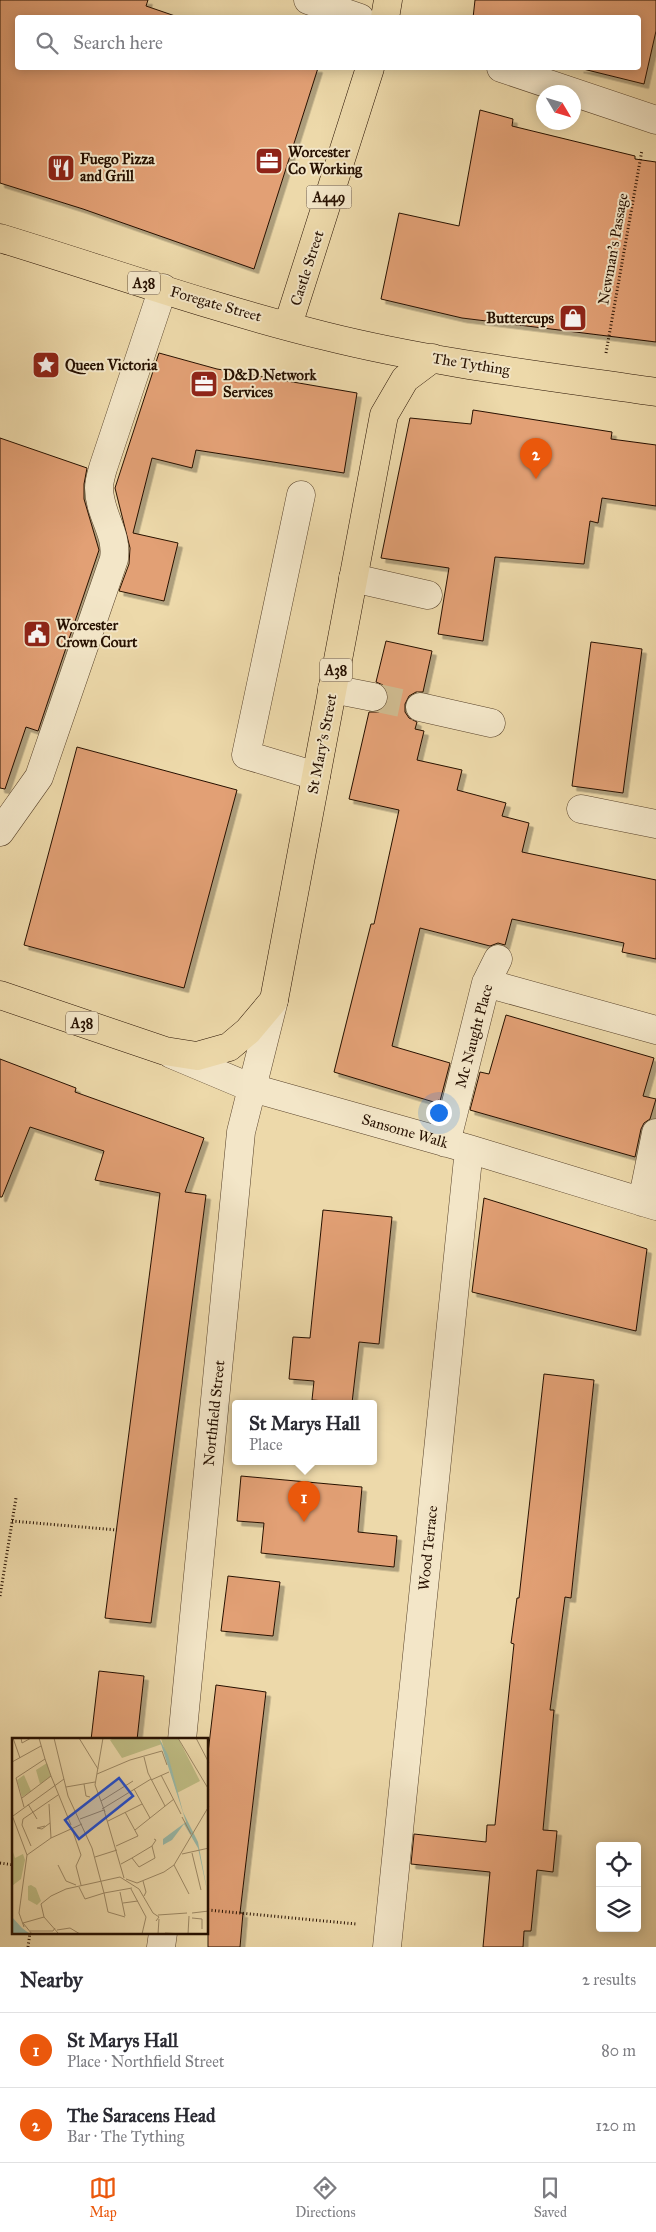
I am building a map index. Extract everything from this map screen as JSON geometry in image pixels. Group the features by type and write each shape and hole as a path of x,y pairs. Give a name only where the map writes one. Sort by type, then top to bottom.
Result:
{"main road":[{"path":"386,15 388,0"},
{"name":"Castle Street","path":"288,325 369,70"},
{"name":"Foregate Street","path":"0,238 288,325"},
{"name":"The Tything","path":"288,325 325,336 433,358 656,392"},
{"name":"St Mary's Street","path":"274,1000 384,416 405,380 433,358"},
{"name":"Sansome Walk","path":"0,995 160,1049"},
{"name":"A38","path":"160,1049 196,1056 229,1048 248,1031 274,1000"}],"street":[{"path":"308,0 351,15"},
{"path":"507,70 652,118"},
{"path":"0,832 39,778 114,559 116,548 98,488 163,288"},
{"path":"301,495 246,755 316,776"},
{"path":"353,578 428,595"},
{"path":"332,689 373,697"},
{"path":"420,708 492,723"},
{"path":"581,809 655,818"},
{"name":"Mc Naught Place","path":"458,1146 486,983 498,959"},
{"path":"486,983 656,1030"},
{"name":"Northfield Street","path":"182,1738 241,1132 274,1000"},
{"name":"Sansome Walk","path":"160,1049 252,1088 458,1146 649,1204"},
{"path":"649,1204 656,1133"},
{"name":"Wood Terrace","path":"388,1937 458,1146"},
{"path":"161,1947 163,1934"}],"path":[{"name":"Newman's Passage","path":"600,384 652,118"},
{"path":"0,1596 16,1498"},
{"path":"12,1521 117,1530"},
{"path":"209,1910 388,1937"},
{"path":"28,1947 30,1934"}],"building":[{"path":"0,0 148,0 146,6 172,15 15,15 15,70 317,70 254,269 83,209 0,183"},
{"path":"475,0 656,0 656,31 644,84 587,70 641,70 641,15 473,15"},
{"path":"480,110 513,119 512,126 635,156 635,159 656,162 656,342 462,318 381,299 399,213 459,226"},
{"path":"159,353 217,369 357,393 344,473 196,450 192,468 152,458 133,533 178,543 164,601 119,591 129,564 130,548 115,488"},
{"path":"473,410 612,432 611,439 656,445 656,506 602,498 598,523 590,521 584,564 495,557 483,641 438,634 449,568 381,558 410,418 471,424"},
{"name":"Worcester Crown Court","path":"0,438 87,468 84,499 99,550 38,731 26,727 5,789 0,788"},
{"path":"386,641 432,651 423,692 416,692 409,696 405,704 405,712 409,718 417,722 415,729 424,731 417,760 462,770 457,790 506,803 502,816 529,823 522,852 656,880 656,959 622,952 624,943 512,919 505,945 498,943 490,946 420,928 392,1046 450,1063 440,1101 438,1100 437,1103 334,1072 371,924 374,924 399,810 349,799 369,712 379,712 384,708 388,700 388,691 383,685 376,682"},
{"path":"591,642 642,649 623,793 572,786"},
{"path":"77,747 237,790 184,988 24,945"},
{"path":"506,1015 654,1058 643,1096 656,1099 650,1119 644,1123 641,1129 635,1157 470,1110 480,1072 489,1074"},
{"path":"0,1059 76,1088 75,1092 204,1138 185,1192 206,1195 151,1623 105,1618 160,1193 95,1180 104,1151 30,1127 2,1197 0,1197"},
{"path":"484,1198 647,1249 636,1331 472,1292"},
{"path":"323,1210 392,1217 379,1344 359,1342 352,1400 312,1400 314,1381 289,1379 293,1337 310,1338"},
{"path":"544,1374 594,1380 571,1598 565,1597 550,1710 554,1710 543,1830 557,1831 553,1872 537,1870 531,1931 524,1931 523,1947 483,1947 490,1872 411,1864 414,1834 486,1842 487,1825 495,1825 514,1644 511,1643 517,1598 519,1598"},
{"path":"241,1476 362,1487 358,1532 397,1536 394,1567 261,1553 264,1523 237,1521"},
{"path":"228,1576 280,1582 273,1636 221,1631"},
{"path":"99,1671 144,1676 137,1738 91,1738"},
{"path":"216,1685 266,1692 240,1913 243,1913 240,1947 208,1947 209,1744"}],"tunnel":[{"path":"373,697 420,707"}],"place":[{"name":"Worcester Co Working","path":"269,161"},
{"name":"Fuego Pizza and Grill","path":"61,168"},
{"name":"Buttercups","path":"573,318"},
{"name":"Queen Victoria","path":"46,365"},
{"name":"D&D Network Services","path":"204,384"},
{"name":"The Saracens Head","path":"536,479"},
{"name":"Worcester Crown Court","path":"37,634"},
{"name":"St Marys Hall","path":"304,1522"}]}
